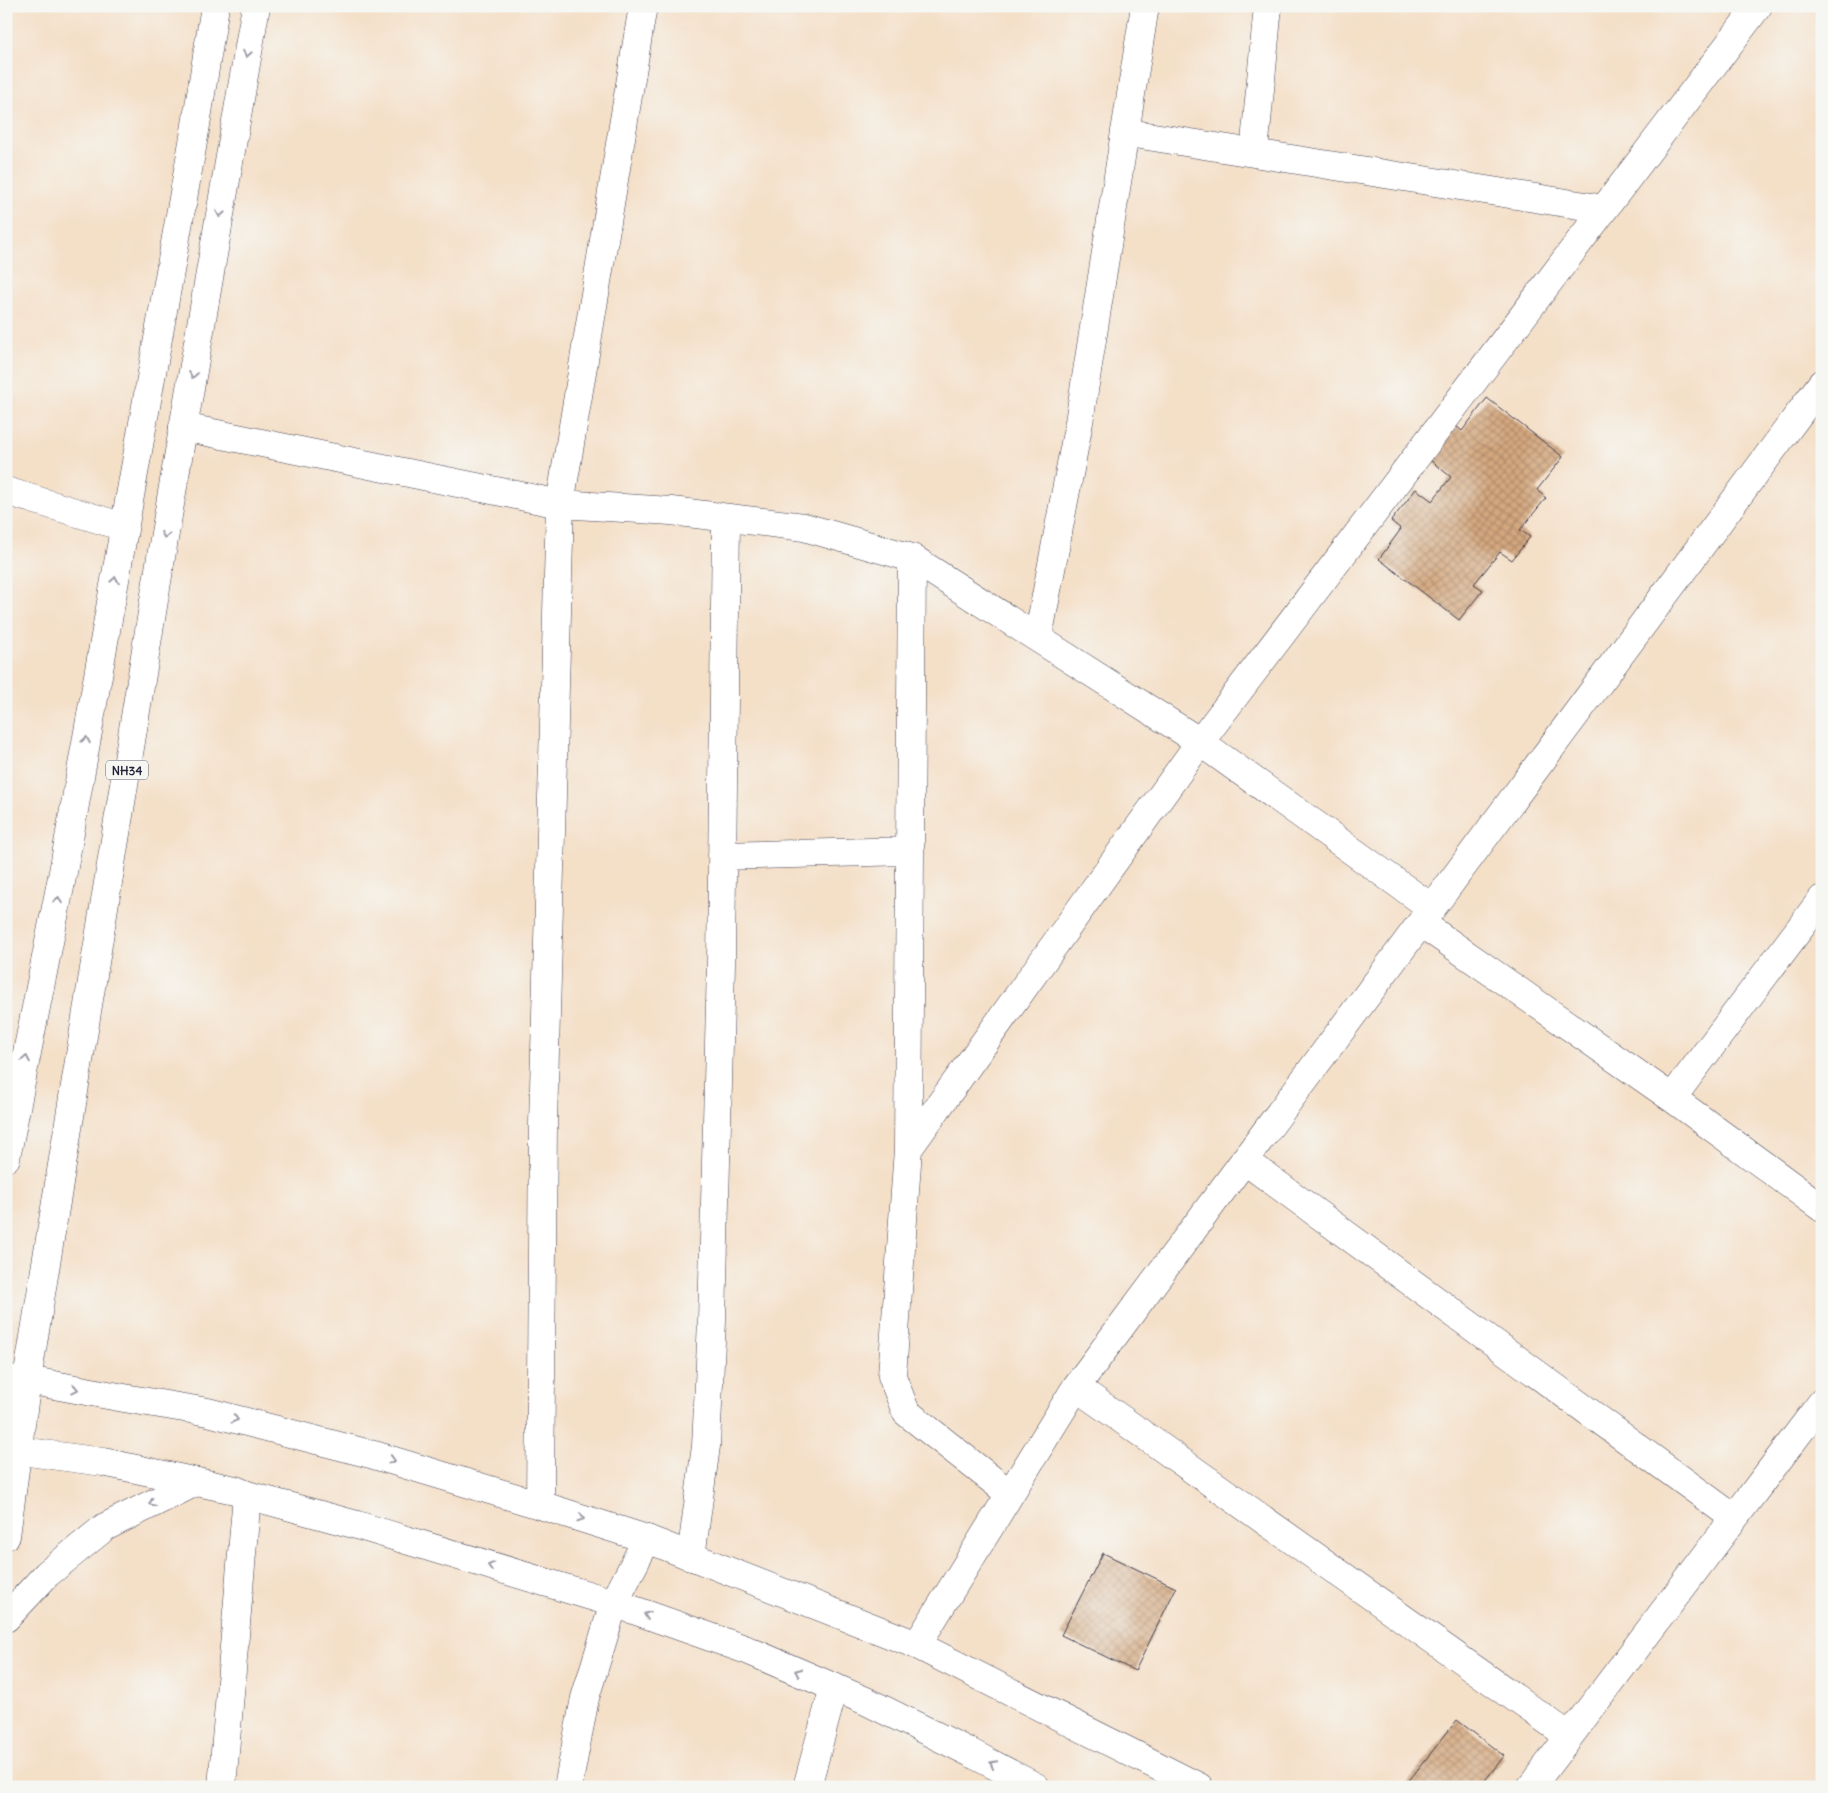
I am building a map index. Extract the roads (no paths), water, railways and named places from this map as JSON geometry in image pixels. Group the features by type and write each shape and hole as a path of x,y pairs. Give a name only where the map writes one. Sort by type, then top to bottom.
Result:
{"main road":[{"path":"6,1158 63,872 196,131 215,6"},
{"name":"NH34","path":"6,1536 17,1380 256,6"},
{"path":"540,1505 543,1124 560,504 643,6"},
{"path":"1038,638 1079,422 1145,6"},
{"path":"1254,153 1268,6"},
{"path":"908,1149 1200,742 1758,6"},
{"path":"1125,131 1604,209"},
{"path":"917,1645 1076,1387 1821,387"},
{"path":"184,427 560,504 671,512 804,527 912,558 1200,742 1427,916 1822,1208"},
{"path":"6,491 124,527"},
{"path":"691,1557 706,1446 712,1321 722,856 726,518"},
{"path":"912,558 908,1149 892,1376 906,1412 1010,1494"},
{"path":"722,856 909,851"},
{"path":"1672,1098 1822,899"},
{"path":"1244,1160 1734,1518"},
{"path":"17,1380 208,1412 374,1455 647,1539 917,1645 1199,1787"},
{"path":"1076,1387 1569,1736"},
{"path":"1531,1787 1822,1402"},
{"path":"12,1450 103,1462 235,1490 614,1603 747,1650 834,1687 866,1701 1036,1787"},
{"path":"6,1618 47,1574 105,1527 196,1482"},
{"path":"222,1787 247,1495"},
{"path":"568,1787 585,1698 614,1603 647,1539"},
{"path":"807,1787 834,1687"}]}
